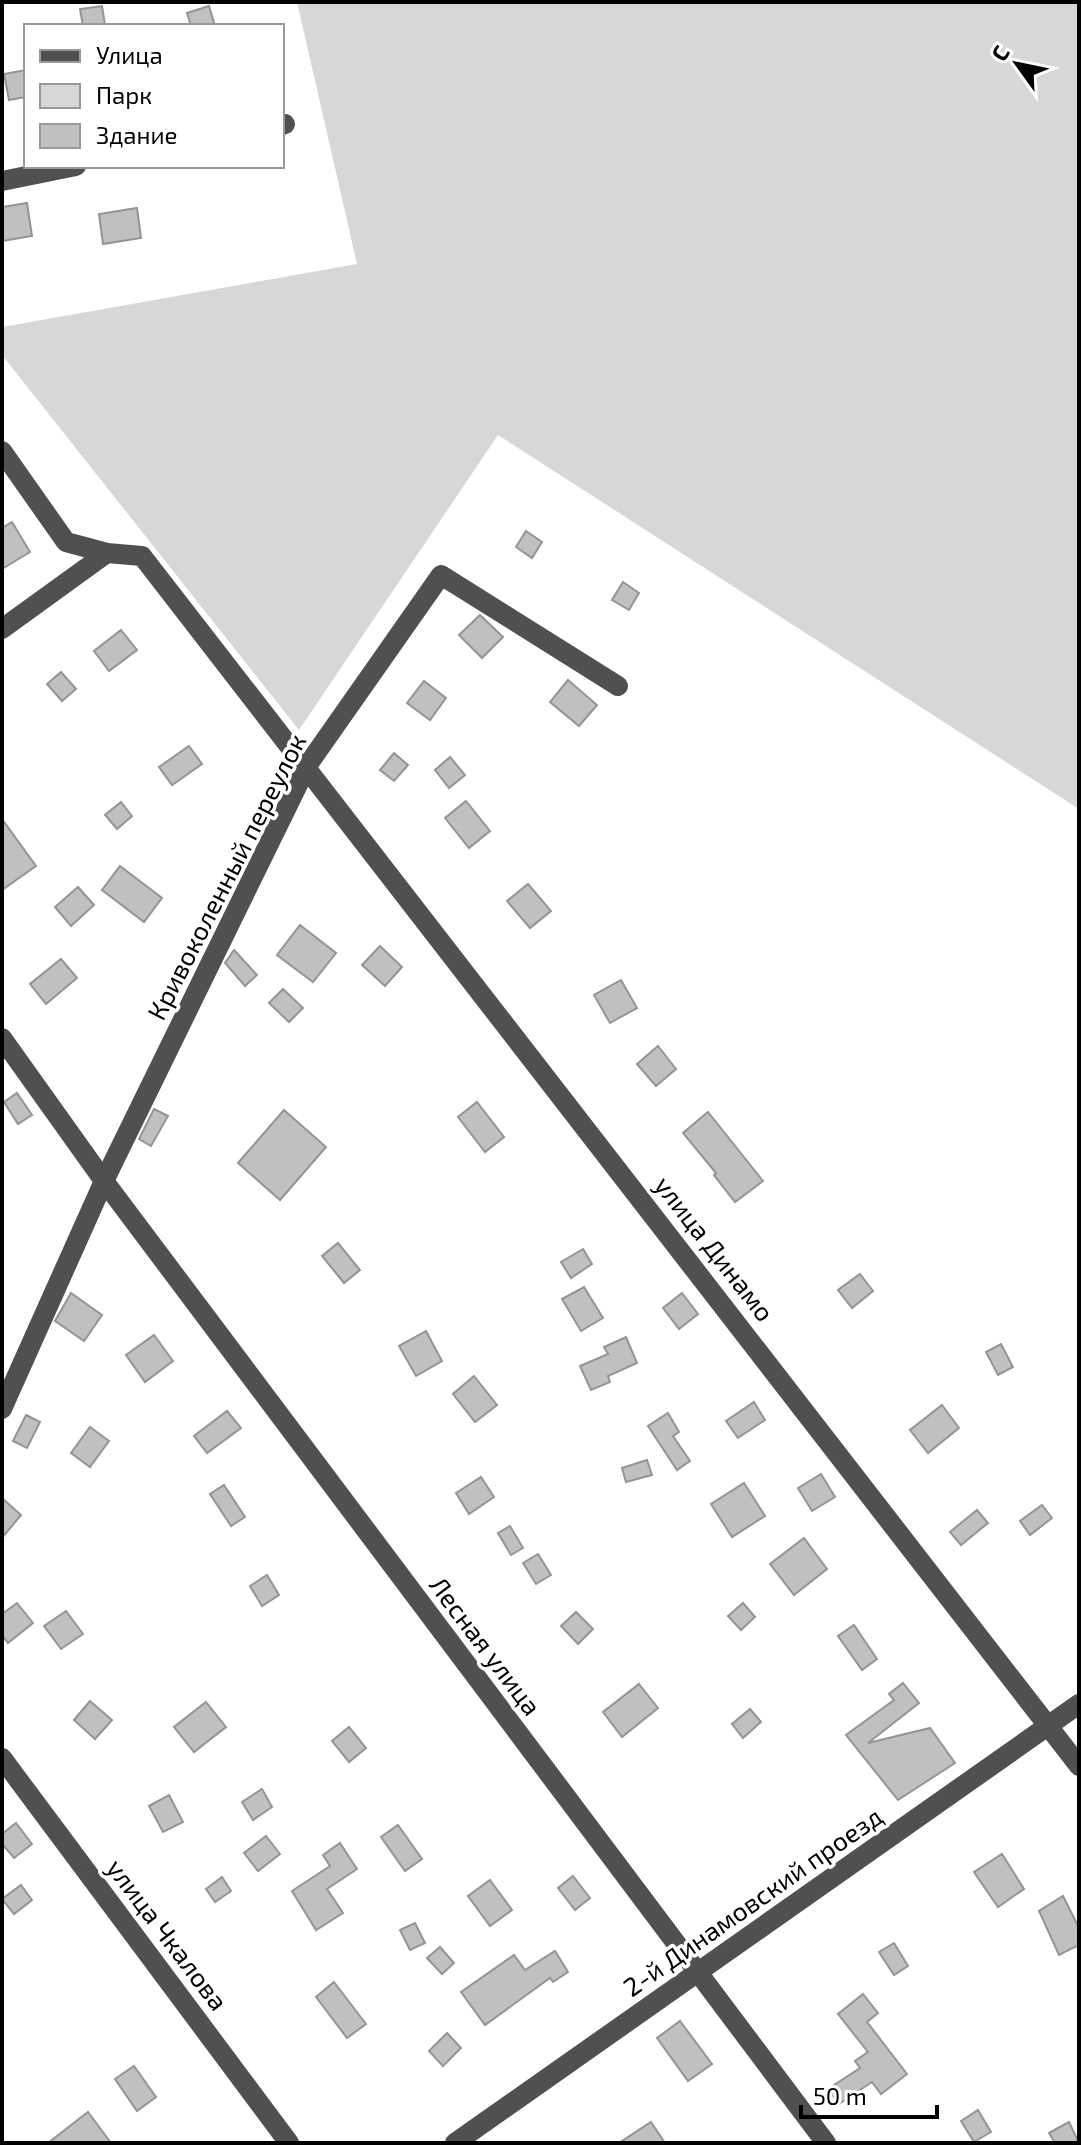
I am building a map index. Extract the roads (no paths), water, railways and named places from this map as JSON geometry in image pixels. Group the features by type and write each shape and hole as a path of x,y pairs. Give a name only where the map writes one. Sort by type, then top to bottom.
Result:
{"street":[{"path":"2,181 66,168"},
{"name":"улица Динамо","path":"2,451 66,542 107,553 142,556 1079,1766"},
{"path":"2,629 107,553"},
{"name":"Кривоколенный переулок","path":"2,1409 104,1181 307,766 441,575 618,686"},
{"name":"Лесная улица","path":"2,1038 104,1181 826,2143"},
{"name":"2-й Динамовский проезд","path":"455,2143 1079,1704"},
{"name":"улица Чкалова","path":"2,1758 289,2143"}]}
